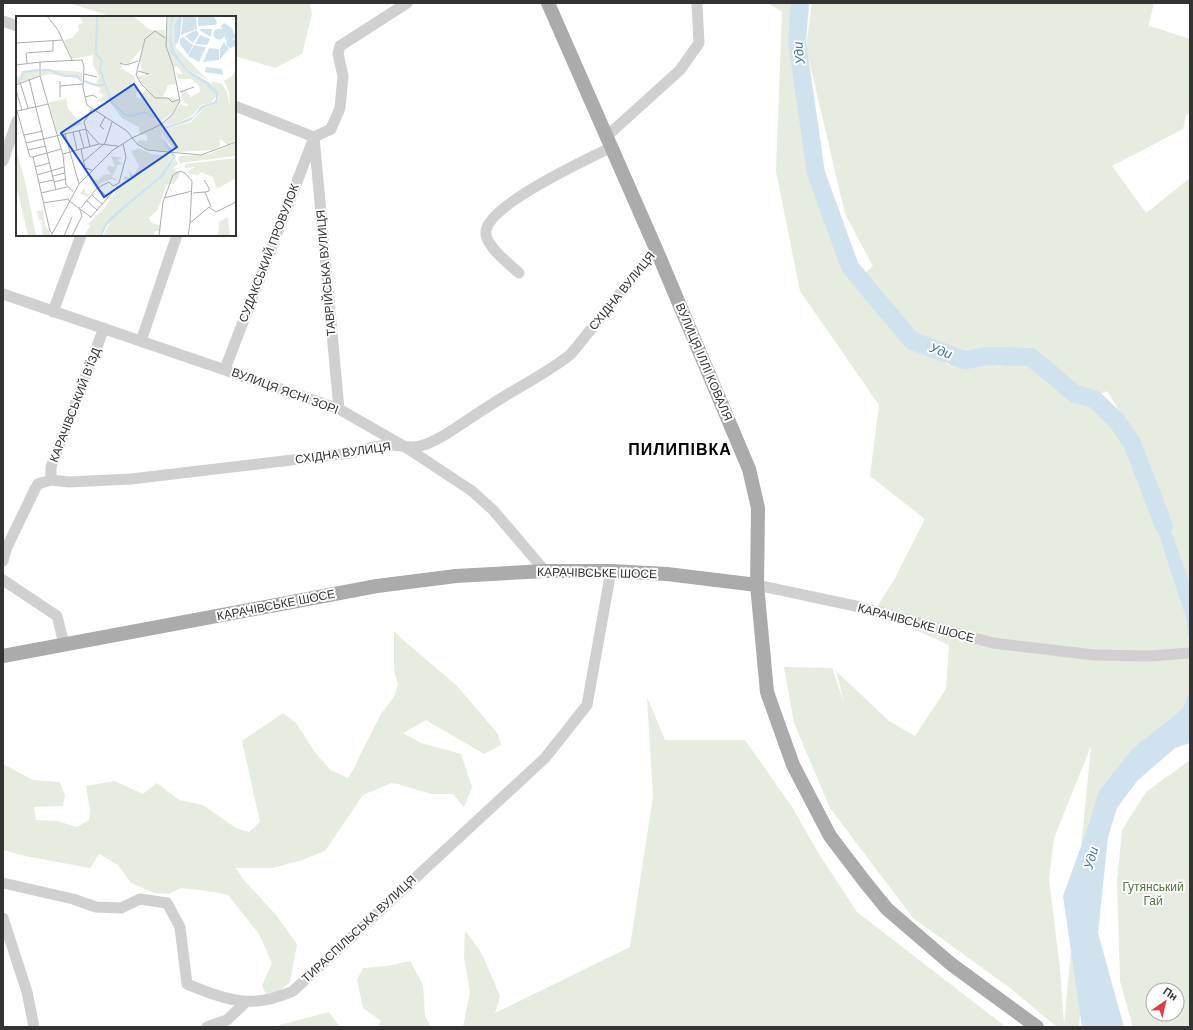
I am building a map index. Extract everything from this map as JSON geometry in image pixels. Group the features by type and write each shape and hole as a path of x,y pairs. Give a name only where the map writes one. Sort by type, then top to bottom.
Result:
{"main road":[{"name":"ВУЛИЦЯ ІЛЛІ КОВАЛЯ","path":"548,3 610,142 749,468 758,508 756,585 766,692 793,765 830,836 887,909 951,964 1036,1027"},
{"name":"КАРАЧІВСЬКЕ ШОСЕ","path":"3,656 377,586 456,576 545,571 611,571 667,574 756,585"}],"street":[{"path":"236,106 314,137 331,129 340,108 342,92 343,76 338,54 340,46 407,3"},
{"path":"519,273 488,244 486,232 490,220 507,205 610,142 680,70 699,43 697,5"},
{"path":"3,22 16,26"},
{"path":"3,161 16,124"},
{"name":"СУДАКСЬКИЙ ПРОВУЛОК","path":"225,369 314,137"},
{"name":"ТАВРІЙСЬКА ВУЛИЦЯ","path":"314,137 339,409"},
{"path":"53,312 81,236"},
{"path":"140,340 177,236"},
{"name":"СХІДНА ВУЛИЦЯ","path":"51,480 69,482 131,479 351,453 377,446 392,445 407,448 421,446 436,440 487,407 556,366 571,354 656,249"},
{"name":"ВУЛИЦЯ ЯСНІ ЗОРІ","path":"3,294 339,409 407,448 472,491 493,510 545,571"},
{"name":"КАРАЧІВСЬКИЙ В’ЇЗД","path":"51,480 51,467 104,328"},
{"path":"3,561 7,547 35,489 38,484 51,480"},
{"name":"ТИРАСПІЛЬСЬКА ВУЛИЦЯ","path":"3,883 74,899 96,907 121,908 140,899 167,903 180,927 187,984 224,999 246,1002 277,998 293,991 545,758 587,705 611,571"},
{"path":"3,580 57,616 64,644"},
{"name":"КАРАЧІВСЬКЕ ШОСЕ","path":"756,585 860,607 993,643 1094,655 1164,656 1190,653"},
{"path":"3,918 27,992 34,1027"},
{"path":"207,1027 227,1020 246,1002"}],"green space":[{"path":"69,3 310,3 312,14 302,54 275,68 236,56 236,16 110,16"},
{"path":"768,3 794,3 791,60 807,157 855,282 873,266 845,214 806,47 812,3 1154,3 1148,28 1150,26 1190,39 1190,113 1186,115 1183,129 1112,166 1146,213 1190,178 1190,591 1140,454 1147,453 1107,391 1082,403 1094,409 1117,430 1139,467 1186,618 1190,649 1190,690 1182,709 1133,748 1098,793 1079,1027 1057,1027 1010,988 913,918 830,808 794,723 784,667 832,668 844,703 836,671 889,721 915,736 946,689 949,645 874,611 894,580 925,519 870,476 879,405 800,291 776,171 782,12","holes":["857,284 919,337 956,371 880,315","1033,354 1081,402 1069,397 1042,373 1017,361 991,369","1091,746 1064,1024 1060,969 1049,879 1054,838"]},
{"path":"394,631 457,686 498,734 501,745 484,754 426,720 403,733 421,743 461,754 472,787 464,807 453,794 431,794 391,783 363,795 325,851 299,861 273,868 236,868 243,879 276,915 297,944 290,982 279,992 266,994 262,986 272,963 259,934 228,895 181,888 169,894 154,893 131,883 118,865 99,854 90,868 25,856 3,850 3,764 33,780 60,782 65,795 63,806 34,807 36,820 57,821 77,827 89,820 90,810 86,786 115,781 143,794 157,783 179,800 203,805 236,828 249,832 260,822 242,741 283,713 296,723 314,751 330,770 348,778 381,714 394,697 398,685 394,670"},
{"path":"647,697 665,740 745,740 792,807 819,854 857,912 1006,1027 463,1027 470,992 464,957 465,930 482,954 500,996 495,1013 630,947 653,796"},
{"name":"Гутянський Гай","path":"1190,760 1190,1027 1133,1027 1120,981 1117,882 1122,830 1146,792"},
{"path":"410,961 423,985 425,1016 431,1027 378,1027 381,1021 363,1008 357,980 363,968 388,966"},
{"path":"329,1012 340,1027 272,1027"}],"water":[{"path":"1159,497 1190,584 1190,649 1186,618 1151,510"},
{"path":"1190,690 1190,743 1175,748 1137,781 1117,808 1108,837 1098,933 1124,1027 1082,1027 1063,896 1088,827 1099,791 1133,748 1182,709"}],"waterway":[{"name":"Уди","path":"800,3 797,42 816,173 850,267 912,341 965,360 989,356 1031,357 1075,394 1094,399 1117,421 1132,443 1164,526"}],"district":[{"name":"ПИЛИПІВКА","path":"680,449"}]}
